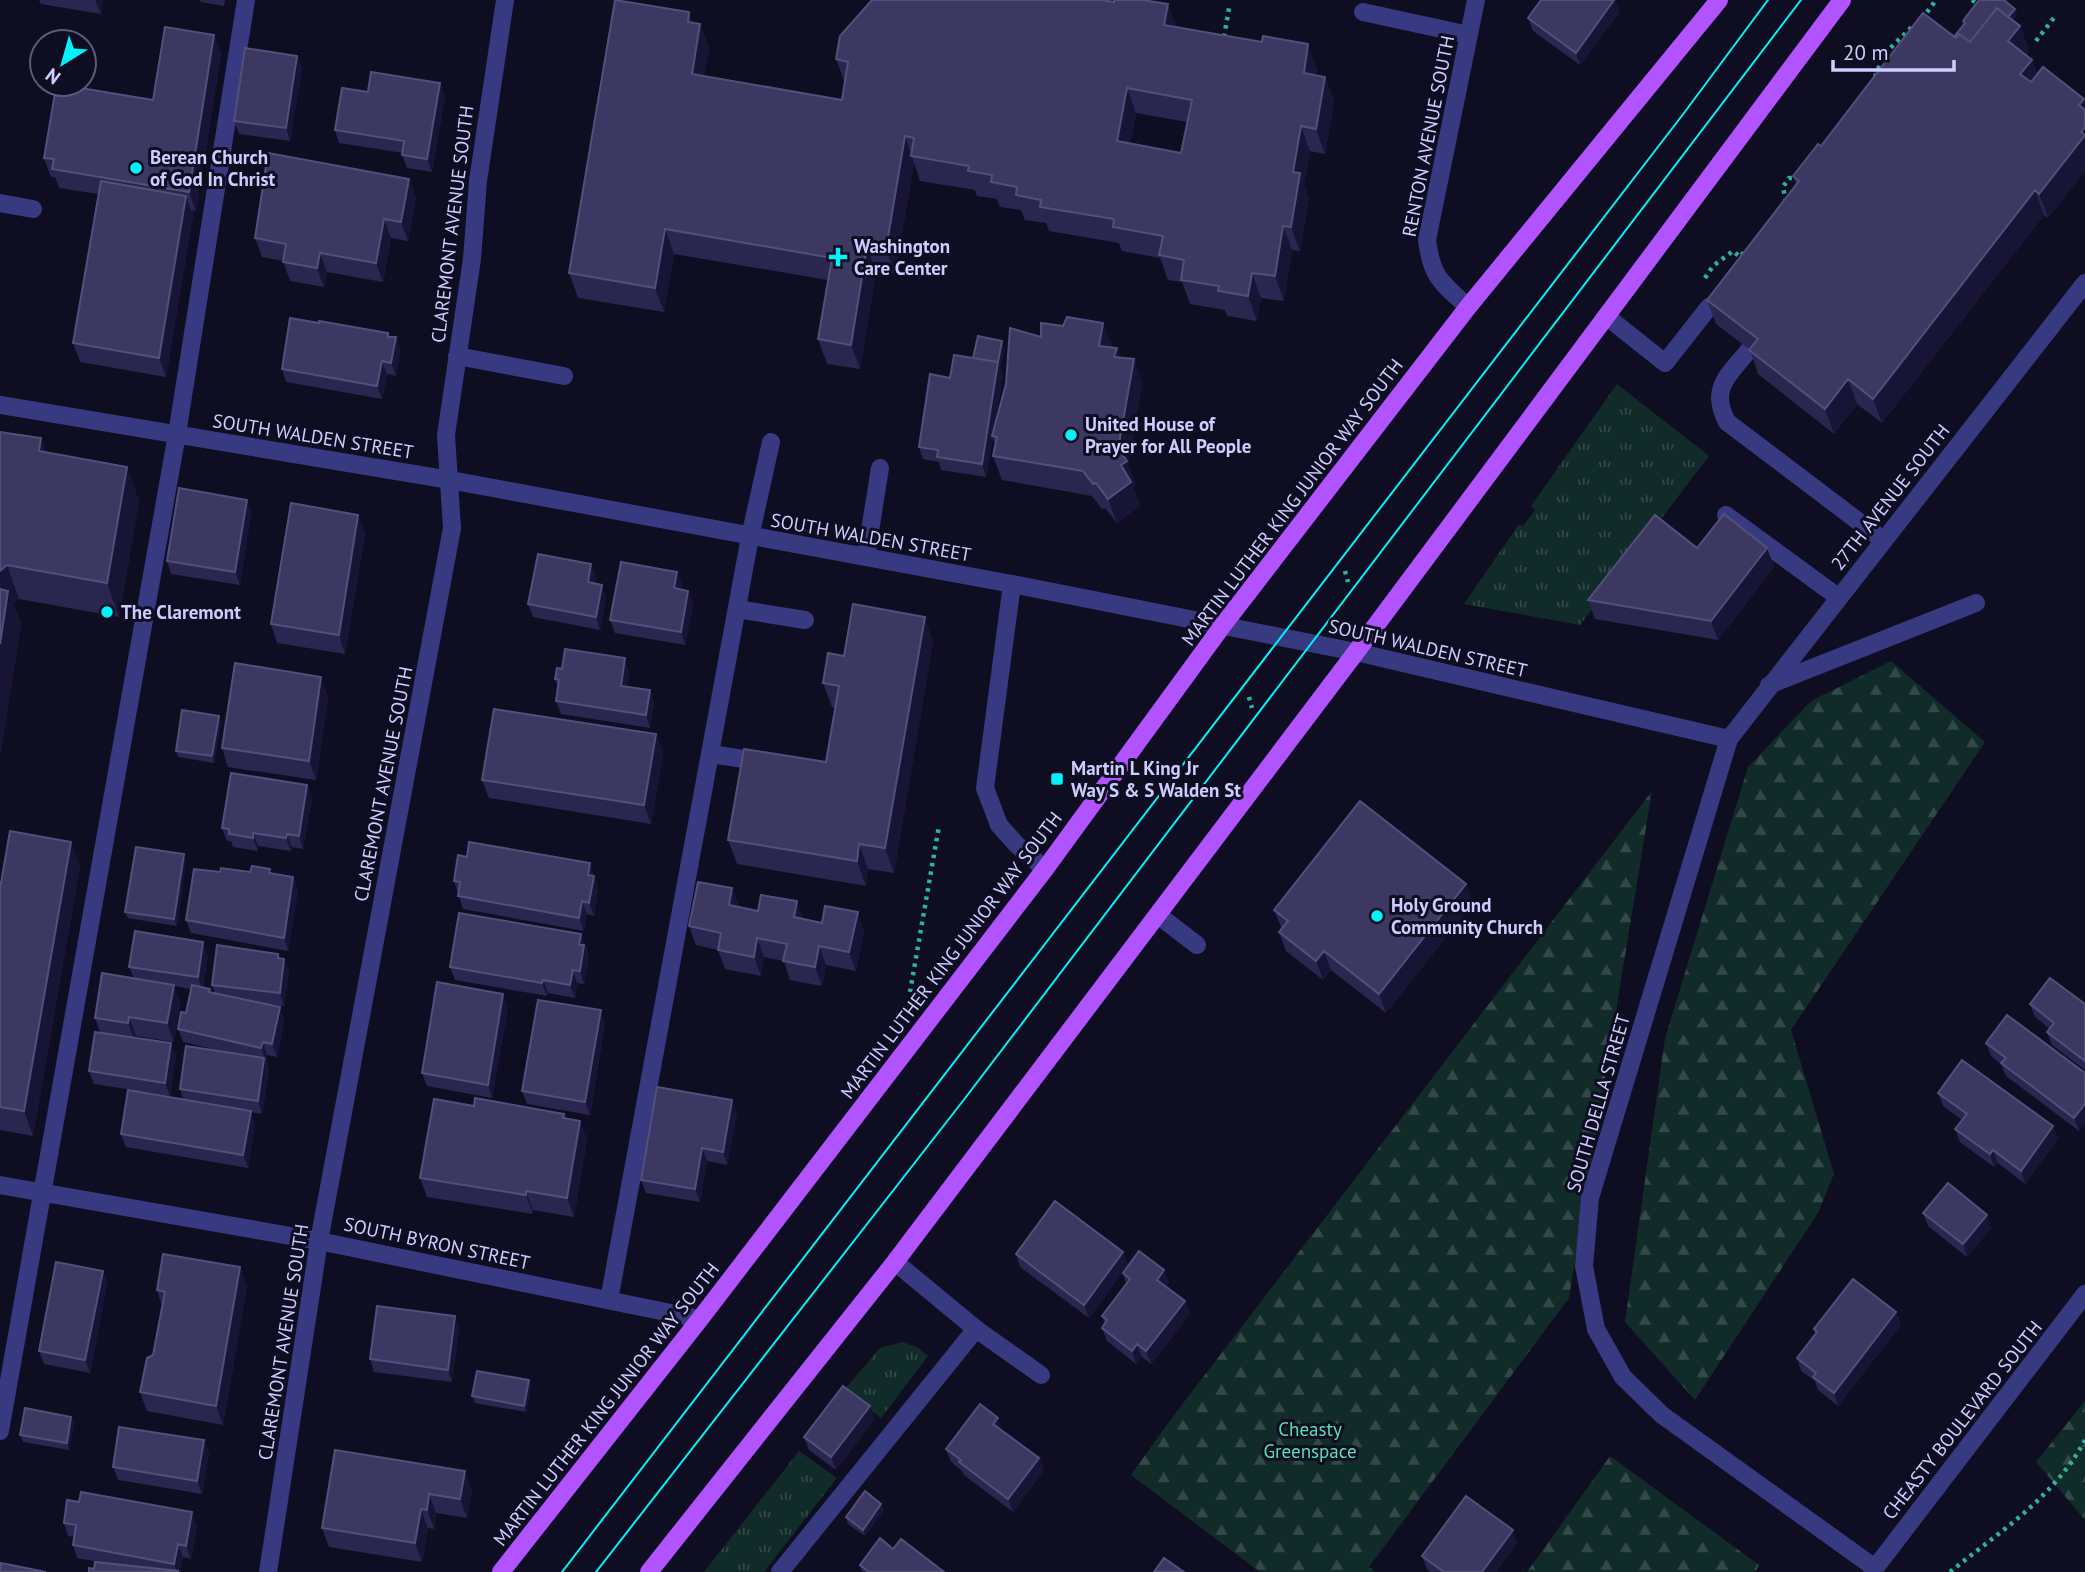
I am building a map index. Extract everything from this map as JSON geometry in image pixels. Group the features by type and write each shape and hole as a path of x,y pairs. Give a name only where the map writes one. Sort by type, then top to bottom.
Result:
{"main road":[{"name":"MARTIN LUTHER KING JUNIOR WAY SOUTH","path":"501,1572 1045,869 1223,625 1468,307 1720,0"},
{"path":"649,1572 895,1262 1356,652 1842,0"}],"street":[{"path":"0,1432 177,435 246,0"},
{"name":"CLAREMONT AVENUE SOUTH","path":"268,1572 319,1241 452,528 446,435 472,259 478,181 505,0"},
{"name":"RENTON AVENUE SOUTH","path":"1468,307 1441,282 1430,263 1427,240 1476,0"},
{"path":"1363,12 1469,35"},
{"path":"0,203 33,209"},
{"name":"27TH AVENUE SOUTH","path":"1729,739 2085,283"},
{"path":"1606,316 1665,363 1709,307"},
{"path":"1749,350 1719,392 1722,412 1727,422 1883,540"},
{"path":"457,356 564,376"},
{"name":"SOUTH WALDEN STREET","path":"0,405 450,480 1012,584 1356,652 1729,739"},
{"path":"609,1300 750,537 771,442"},
{"path":"866,556 880,468"},
{"path":"1726,515 1838,597"},
{"path":"1012,584 985,788 999,825 1045,869"},
{"path":"1769,685 1976,603"},
{"path":"737,609 805,620"},
{"name":"SOUTH DELLA STREET","path":"1729,739 1590,1198 1584,1266 1596,1329 1623,1377 1662,1415 1873,1570"},
{"path":"710,754 782,765"},
{"path":"1158,915 1197,945"},
{"name":"SOUTH BYRON STREET","path":"0,1185 319,1241 700,1318"},
{"path":"895,1262 976,1329 1041,1376"},
{"name":"CHEASTY BOULEVARD SOUTH","path":"1873,1570 2085,1294"},
{"path":"780,1572 976,1329"}],"path":[{"path":"1870,89 1884,54 1923,18 1936,0"},
{"path":"1972,0 1983,8"},
{"path":"1224,37 1229,8"},
{"path":"2036,41 2056,15"},
{"path":"1783,212 1786,199 1783,187 1789,178 1806,178"},
{"path":"1709,307 1696,298 1696,290 1713,267 1733,251 1740,257 1747,248"},
{"path":"1345,571 1348,582"},
{"path":"1249,697 1252,708"},
{"path":"910,992 939,826"},
{"path":"1950,1572 2005,1531 2040,1499 2057,1481 2085,1440"}],"green space":[{"path":"1617,384 1709,456 1580,625 1464,604 1519,524 1523,526 1535,510 1531,506"},
{"path":"1891,661 1985,742 1791,1030 1834,1174 1818,1213 1695,1400 1625,1322 1665,1038 1748,767 1811,701"},
{"name":"Cheasty Greenspace","path":"1652,791 1569,1298 1369,1567 1375,1572 1260,1572 1131,1475 1171,1419"},
{"path":"902,1342 917,1347 928,1356 881,1418 844,1390 880,1348"},
{"path":"2085,1401 2085,1520 2036,1462"},
{"path":"799,1451 837,1478 764,1572 704,1572"},
{"path":"1610,1456 1759,1565 1756,1572 1527,1572"}],"building":[{"path":"615,0 689,12 688,22 700,24 692,74 842,100 848,62 836,59 840,36 872,0 1143,0 1168,4 1164,25 1262,42 1263,36 1308,44 1304,73 1325,77 1316,129 1301,126 1293,172 1300,173 1291,227 1283,226 1275,276 1252,273 1248,296 1218,291 1219,286 1181,280 1184,260 1159,255 1163,236 1113,227 1114,219 1040,207 1041,200 1016,195 1017,187 991,182 992,175 968,171 969,166 911,156 914,138 905,136 886,249 867,246 851,345 818,339 832,258 665,229 655,288 569,273","holes":["1127,88 1192,100 1181,153 1117,141"]},
{"path":"1541,0 1614,0 1576,53 1528,18"},
{"path":"1979,0 2004,0 2015,9 2008,17 1997,8 1970,42 1959,34 1954,37 1965,23 1963,21"},
{"path":"1997,8 2020,26 2008,41 2032,60 2020,74 2031,82 2043,67 2084,99 2079,105 2085,110 2085,127 2081,132 2085,135 2039,194 2035,190 1873,399 1848,379 1825,409 1749,350 1758,339 1707,300 1799,181 1793,176 1818,144 1821,146 1923,13 1956,38 1959,34 1970,42"},
{"path":"165,27 214,35 189,192 52,169 54,159 44,158 54,98 98,98 98,91 153,100"},
{"path":"245,48 297,56 286,128 234,121"},
{"path":"371,72 440,83 427,159 402,155 404,141 335,130 342,88 368,92"},
{"path":"268,153 409,179 401,222 384,219 376,263 320,253 317,268 283,262 286,244 255,238"},
{"path":"101,181 186,196 159,358 73,343"},
{"name":"United House of Prayer for All People","path":"1067,317 1103,323 1099,346 1117,348 1114,357 1134,359 1118,449 1127,461 1121,465 1131,482 1108,499 1083,471 993,456 997,437 992,436 1006,384 1010,328 1041,337 1041,323 1063,326"},
{"path":"290,318 388,333 388,337 396,337 391,363 382,361 377,386 282,369"},
{"path":"978,336 1002,341 998,362 973,358"},
{"path":"954,355 998,362 982,464 937,457 938,450 919,447 930,374 950,378"},
{"name":"The Claremont","path":"0,432 41,438 39,451 127,467 107,583 7,565 0,571"},
{"path":"179,488 247,500 235,572 167,561"},
{"path":"291,503 358,515 339,635 271,624"},
{"path":"1724,514 1767,548 1711,621 1588,600 1655,515 1697,548"},
{"path":"538,554 591,564 588,582 602,585 596,617 528,604"},
{"path":"621,562 677,572 674,588 688,591 681,632 610,620"},
{"path":"0,589 8,591 0,644"},
{"path":"853,604 925,617 885,848 859,844 857,861 728,840 744,749 826,762 839,686 823,683 828,653 844,656"},
{"path":"565,649 625,658 621,686 650,690 646,715 556,701 559,680 555,679 557,668 562,669"},
{"path":"235,663 321,677 309,761 222,748"},
{"path":"494,709 656,734 644,805 482,780"},
{"path":"182,710 219,716 212,756 176,751"},
{"path":"231,773 307,785 299,836 287,834 286,838 253,833 253,838 229,834 229,829 222,828"},
{"name":"Holy Ground Community Church","path":"1360,801 1466,884 1379,994 1324,951 1316,961 1279,932 1288,921 1274,910"},
{"path":"10,831 71,842 24,1111 0,1107 0,883"},
{"path":"469,842 590,863 588,875 594,876 589,903 582,901 579,918 458,896 460,882 454,881 458,855 467,857"},
{"path":"136,847 184,854 174,919 125,912"},
{"path":"252,866 270,869 269,873 293,877 284,938 186,920 194,869 220,872 221,868 250,872"},
{"path":"698,882 732,888 729,905 758,911 761,895 797,901 794,917 822,923 825,906 858,912 849,952 819,946 815,967 783,961 787,944 757,938 754,957 718,950 721,933 689,926"},
{"path":"459,913 581,934 579,945 584,945 580,971 573,970 570,985 543,980 542,983 450,967"},
{"path":"135,931 203,942 198,977 129,967"},
{"path":"217,945 278,954 278,958 284,959 280,993 212,985"},
{"path":"102,973 174,985 167,1023 129,1017 128,1023 95,1018"},
{"path":"2050,978 2085,1004 2085,1061 2047,1032 2054,1023 2030,1004"},
{"path":"437,982 503,994 488,1085 422,1073"},
{"path":"192,985 210,989 209,992 280,1007 272,1044 263,1042 261,1048 178,1029 181,1012 186,1013"},
{"path":"538,1000 601,1010 585,1102 522,1091"},
{"path":"2007,1015 2085,1073 2085,1104 2074,1118 2001,1063 2006,1058 1986,1043"},
{"path":"95,1032 171,1043 165,1083 89,1071"},
{"path":"186,1046 264,1058 258,1101 180,1089"},
{"path":"1962,1060 2053,1126 2021,1171 1993,1150 1990,1154 1955,1129 1967,1114 1938,1093"},
{"path":"657,1087 732,1100 723,1152 702,1148 695,1189 641,1180"},
{"path":"128,1090 251,1111 243,1155 121,1134"},
{"path":"475,1098 564,1114 563,1118 580,1121 567,1198 526,1191 526,1195 420,1178 434,1099 474,1106"},
{"path":"1948,1183 1987,1215 1963,1244 1923,1213"},
{"path":"1055,1201 1123,1252 1084,1305 1016,1254"},
{"path":"1139,1251 1164,1270 1157,1280 1185,1301 1146,1351 1137,1344 1132,1351 1102,1328 1107,1320 1102,1316 1130,1279 1123,1273"},
{"path":"163,1254 240,1267 216,1406 140,1392 147,1358 153,1355 165,1292 157,1290"},
{"path":"56,1262 103,1271 85,1360 39,1351"},
{"path":"1853,1279 1896,1312 1834,1393 1813,1377 1816,1373 1797,1358 1817,1332 1814,1329"},
{"path":"377,1306 455,1316 448,1370 370,1359"},
{"path":"477,1371 529,1380 524,1406 472,1396"},
{"path":"843,1386 870,1406 831,1457 804,1437"},
{"path":"980,1404 998,1418 993,1424 1039,1458 1008,1499 946,1449"},
{"path":"25,1408 71,1417 67,1443 20,1435"},
{"path":"119,1427 204,1440 197,1481 113,1467"},
{"path":"335,1450 465,1471 460,1499 429,1494 427,1510 421,1509 415,1543 322,1528"},
{"path":"865,1491 881,1504 863,1530 846,1517"},
{"path":"81,1492 192,1512 186,1546 178,1544 174,1564 73,1545 76,1525 64,1523 67,1500 79,1502"},
{"path":"1466,1496 1513,1530 1482,1572 1444,1572 1422,1556"},
{"path":"880,1538 893,1549 901,1539 944,1572 869,1572 860,1565"},
{"path":"1164,1558 1184,1572 1154,1572"},
{"path":"95,1562 178,1572 89,1572 89,1568 94,1569"},
{"path":"1,1563 46,1572 0,1572"}],"tram line":[{"path":"562,1572 1684,113 1768,0"},
{"path":"596,1572 966,1097 1801,0"}],"place":[{"name":"Berean Church of God In Christ","path":"136,168"},
{"name":"Washington Care Center","path":"838,257"},
{"name":"United House of Prayer for All People","path":"1071,435"},
{"name":"The Claremont","path":"107,612"},
{"name":"Martin L King Jr Way S & S Walden St","path":"1057,779"},
{"name":"Holy Ground Community Church","path":"1377,916"}]}
